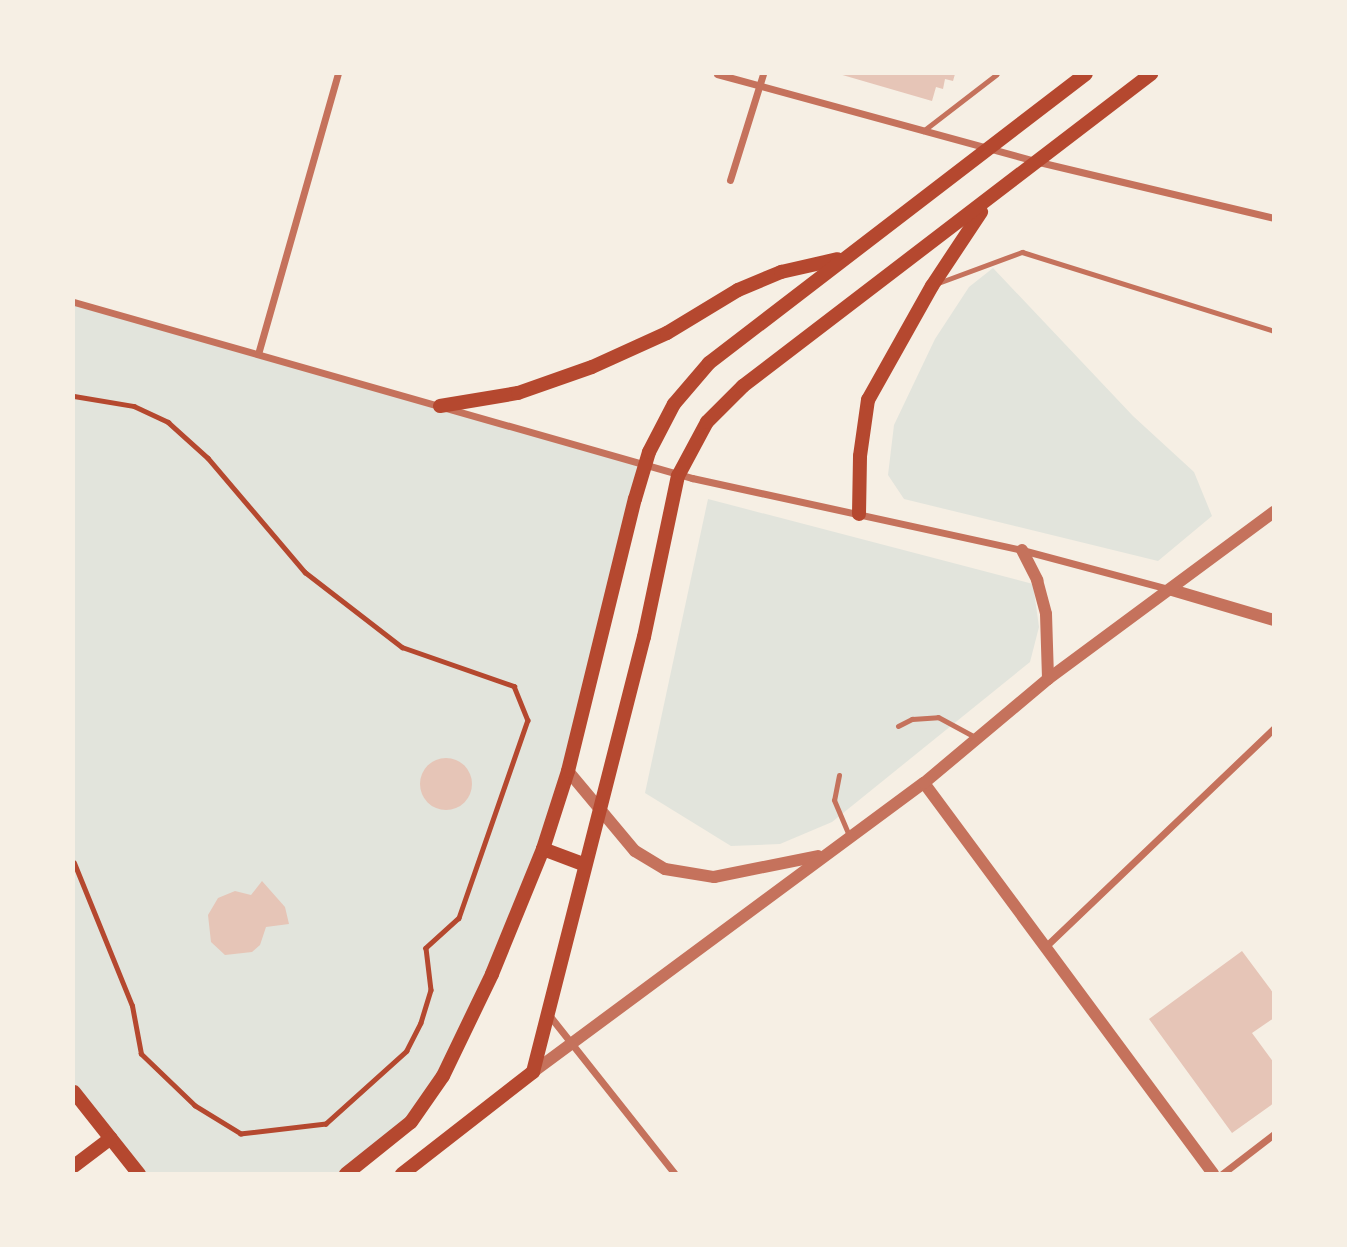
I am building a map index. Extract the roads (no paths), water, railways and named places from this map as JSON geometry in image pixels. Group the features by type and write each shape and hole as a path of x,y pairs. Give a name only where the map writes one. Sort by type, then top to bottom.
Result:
{"main road":[{"path":"346,1174 411,1122 443,1076 543,849 568,771 635,499 649,452 674,404 709,363 843,257 990,149 1086,74"},
{"path":"402,1174 533,1072 549,1015 583,864 644,638 678,476 707,422 743,386 986,203 1151,74"},
{"path":"859,514 860,456 868,400 932,286 986,203"},
{"path":"440,406 519,393 592,367 667,332 738,290 781,272 843,257"},
{"path":"543,849 583,864"},
{"path":"74,1091 139,1174"},
{"path":"74,1166 111,1138"}],"street":[{"path":"258,354 338,74"},
{"path":"717,74 1038,162 1273,218"},
{"path":"730,180 763,74"},
{"path":"74,302 692,478 1022,550 1273,620"},
{"path":"533,1072 849,835 924,783 1048,679 1172,590 1273,512"},
{"path":"1022,550 1037,580 1046,614 1048,679"},
{"path":"1044,949 1273,728"},
{"path":"568,771 635,851 688,876 744,874 825,854"},
{"path":"924,783 1044,949 1213,1174"},
{"path":"549,1015 675,1174"},
{"path":"1222,1174 1273,1134"}],"lane":[{"path":"923,131 997,74"},
{"path":"932,286 1022,252 1273,331"},
{"path":"898,726 912,719 938,717 979,739"},
{"path":"839,775 834,800 849,835"}]}
